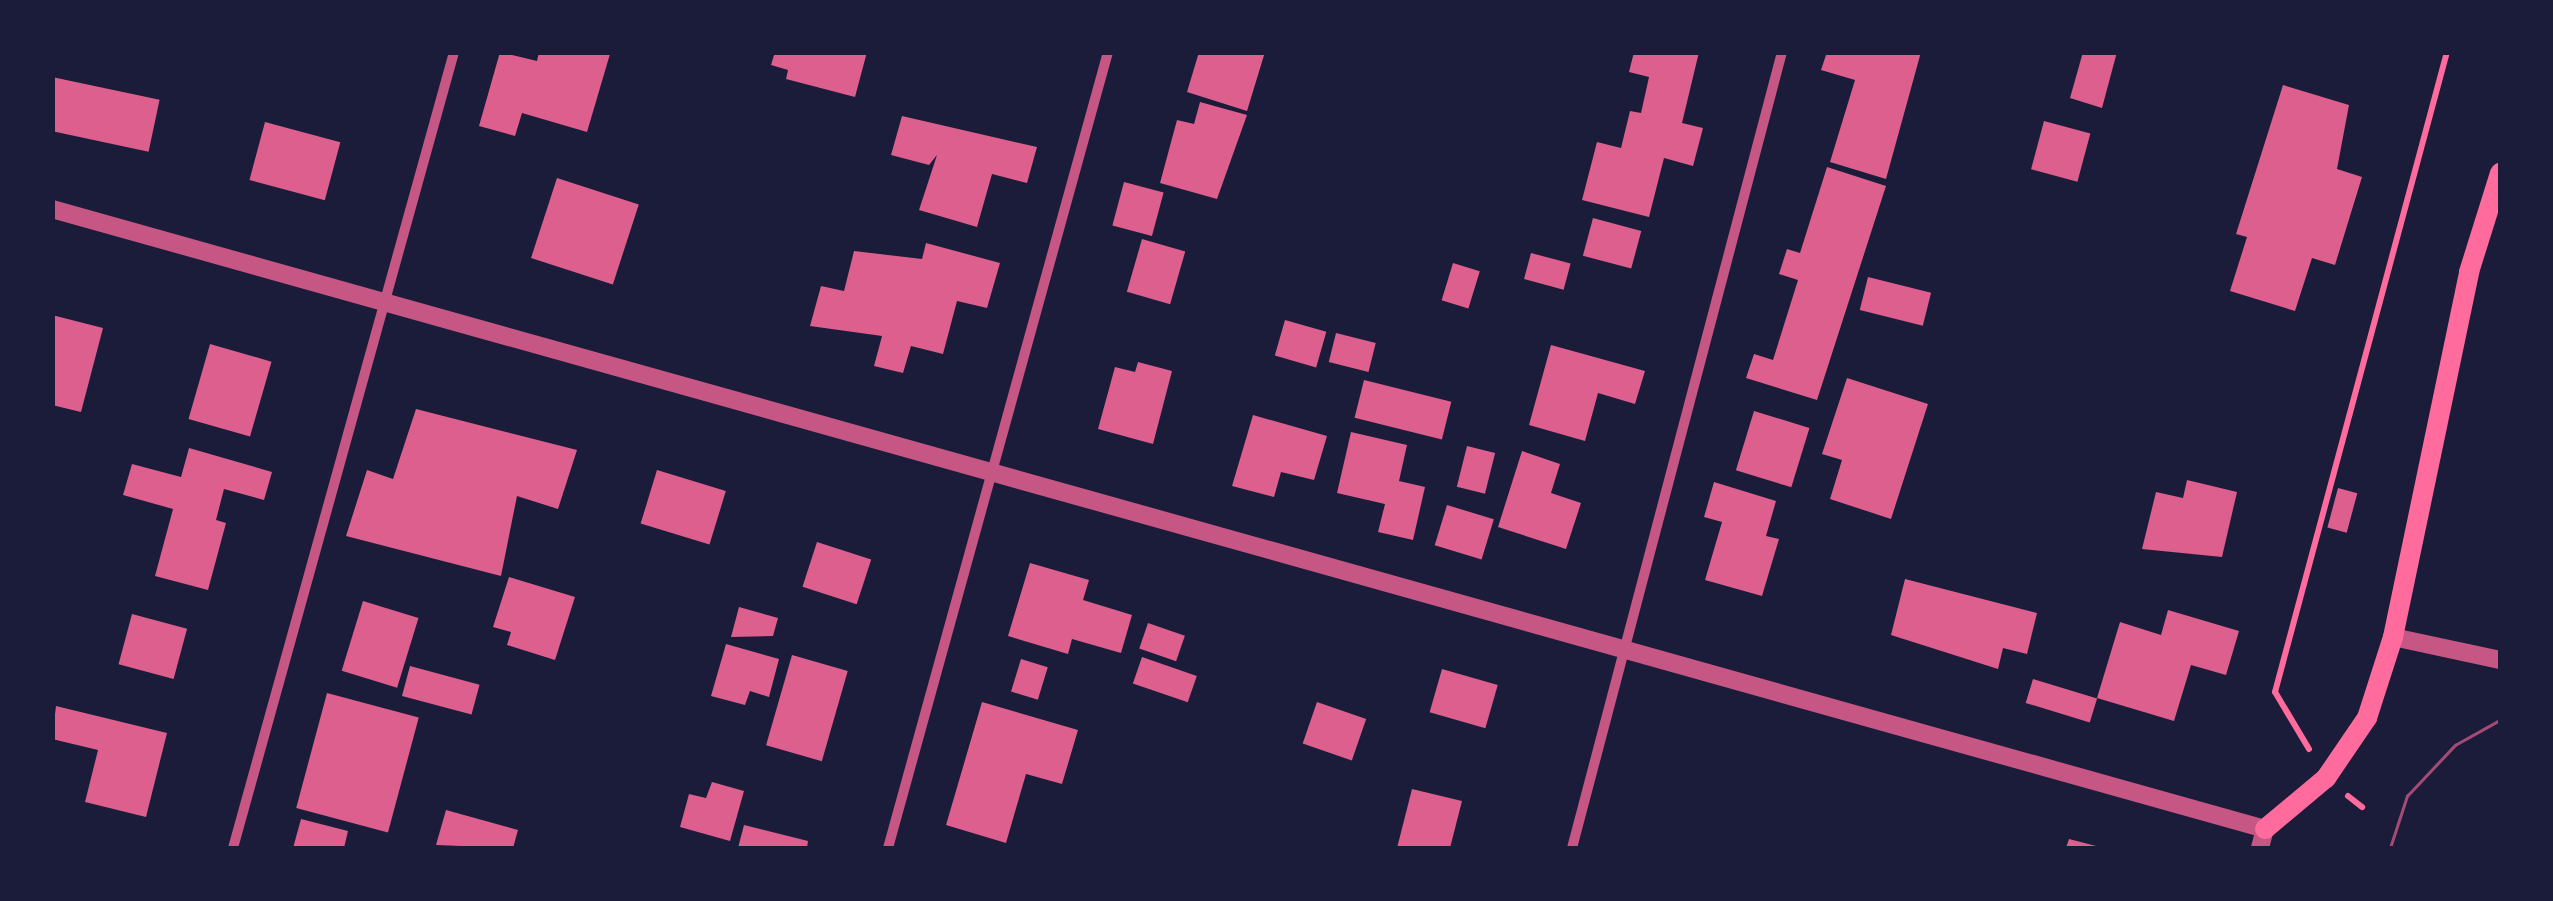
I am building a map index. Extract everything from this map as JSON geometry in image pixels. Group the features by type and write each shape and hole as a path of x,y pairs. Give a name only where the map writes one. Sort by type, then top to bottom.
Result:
{"main road":[{"path":"2263,839 2326,778 2367,718 2393,637 2407,538 2500,173"}],"street":[{"path":"234,848 454,52"},
{"path":"888,848 1108,52"},
{"path":"1572,848 1629,649 1782,52"},
{"path":"52,209 385,308 1629,649 2263,839"},
{"path":"2393,637 2500,660"}],"path":[{"path":"2362,806 2326,778 2274,692 2447,52"}],"building":[{"path":"500,52 537,61 539,52 610,54 587,132 522,113 515,136 479,126"},
{"path":"775,52 867,52 855,97 786,79 788,70 771,65"},
{"path":"1199,52 1265,52 1247,111 1187,92"},
{"path":"1634,52 1699,52 1682,123 1703,128 1693,166 1664,158 1649,217 1582,200 1597,142 1621,148 1630,111 1641,113 1649,77 1629,72"},
{"path":"1827,52 1921,52 1886,179 1830,162 1855,80 1821,70"},
{"path":"2083,52 2117,52 2102,108 2070,98"},
{"path":"52,77 160,100 149,152 52,131"},
{"path":"2283,85 2349,105 2337,169 2362,177 2335,265 2312,258 2295,311 2230,291 2247,237 2236,234"},
{"path":"1200,102 1247,115 1217,199 1160,183 1177,120 1194,124"},
{"path":"902,116 1037,147 1027,183 992,174 977,227 919,210 937,155 929,165 891,155"},
{"path":"2044,121 2090,133 2077,182 2031,169"},
{"path":"265,122 340,142 325,200 249,180"},
{"path":"1827,167 1886,186 1817,400 1746,378 1754,354 1773,360 1798,280 1779,274 1787,249 1800,253"},
{"path":"557,178 639,205 613,284 531,258"},
{"path":"1124,182 1164,193 1152,236 1112,225"},
{"path":"1593,218 1641,231 1631,269 1583,256"},
{"path":"1142,239 1185,251 1170,304 1127,292"},
{"path":"926,243 1000,263 987,308 957,301 943,354 911,346 903,373 874,366 882,336 810,326 821,286 844,291 854,251 922,259"},
{"path":"1531,253 1571,264 1564,290 1524,279"},
{"path":"1453,263 1480,271 1468,308 1442,300"},
{"path":"1868,277 1931,293 1923,326 1860,310"},
{"path":"52,315 103,328 81,412 52,405"},
{"path":"1285,320 1326,332 1316,367 1275,356"},
{"path":"1336,333 1376,343 1369,372 1329,362"},
{"path":"210,344 272,362 250,437 189,419"},
{"path":"1551,345 1645,371 1635,404 1598,393 1585,441 1529,425"},
{"path":"1138,362 1172,371 1153,444 1098,429 1115,367 1135,372"},
{"path":"1847,378 1928,404 1891,519 1830,499 1842,460 1822,454"},
{"path":"1364,380 1451,402 1442,440 1355,418"},
{"path":"416,409 577,450 558,509 517,496 501,576 346,536 367,470 393,479"},
{"path":"1754,411 1809,428 1791,487 1736,470"},
{"path":"1253,415 1327,436 1314,480 1281,472 1274,497 1232,486"},
{"path":"1351,432 1407,445 1399,481 1425,487 1413,540 1378,532 1385,504 1337,493"},
{"path":"1467,446 1495,453 1485,494 1457,487"},
{"path":"189,448 272,472 264,500 224,489 216,520 226,523 208,590 155,576 173,509 123,495 132,464 181,477"},
{"path":"1522,451 1560,464 1551,493 1581,503 1566,549 1498,527"},
{"path":"657,470 726,491 709,545 641,524"},
{"path":"2187,480 2237,492 2222,557 2142,549 2156,492 2183,498"},
{"path":"1714,482 1776,501 1766,536 1779,539 1762,596 1705,580 1722,522 1704,517"},
{"path":"2338,488 2357,493 2347,533 2327,528"},
{"path":"1447,505 1494,519 1482,559 1435,545"},
{"path":"817,542 871,560 857,604 802,587"},
{"path":"1030,563 1089,580 1083,600 1132,615 1121,653 1072,639 1068,654 1008,636"},
{"path":"509,577 575,597 555,660 507,645 511,632 493,627"},
{"path":"1905,579 2037,613 2027,654 2003,648 1998,669 1891,635"},
{"path":"363,601 418,618 397,688 342,671"},
{"path":"739,607 778,618 773,636 731,637"},
{"path":"2168,610 2239,631 2226,675 2191,665 2174,721 2097,698 2120,622 2161,635"},
{"path":"132,614 187,629 174,679 119,664"},
{"path":"1148,623 1185,636 1176,661 1139,649"},
{"path":"726,644 779,659 769,697 750,691 745,705 711,696"},
{"path":"792,655 848,671 822,761 766,745"},
{"path":"1142,657 1197,676 1188,702 1133,683"},
{"path":"1021,659 1048,667 1038,700 1011,692"},
{"path":"410,666 480,685 472,715 402,696"},
{"path":"1442,669 1498,685 1485,728 1430,712"},
{"path":"2033,679 2097,699 2090,722 2026,703"},
{"path":"327,693 419,718 388,833 296,808"},
{"path":"982,702 1078,730 1062,784 1026,774 1006,843 946,825"},
{"path":"1317,702 1366,719 1352,761 1303,744"},
{"path":"56,706 167,733 146,817 85,802 98,750 52,739"},
{"path":"712,782 744,791 730,841 680,827 689,794 706,798"},
{"path":"1412,789 1462,801 1450,848 1397,848"},
{"path":"446,810 518,830 513,848 436,845"},
{"path":"301,819 348,831 344,848 293,848"},
{"path":"744,825 808,841 807,848 738,848"},
{"path":"2069,839 2100,847 2100,848 2066,848"}],"tram line":[{"path":"2390,848 2407,796 2455,745 2500,720"}]}
